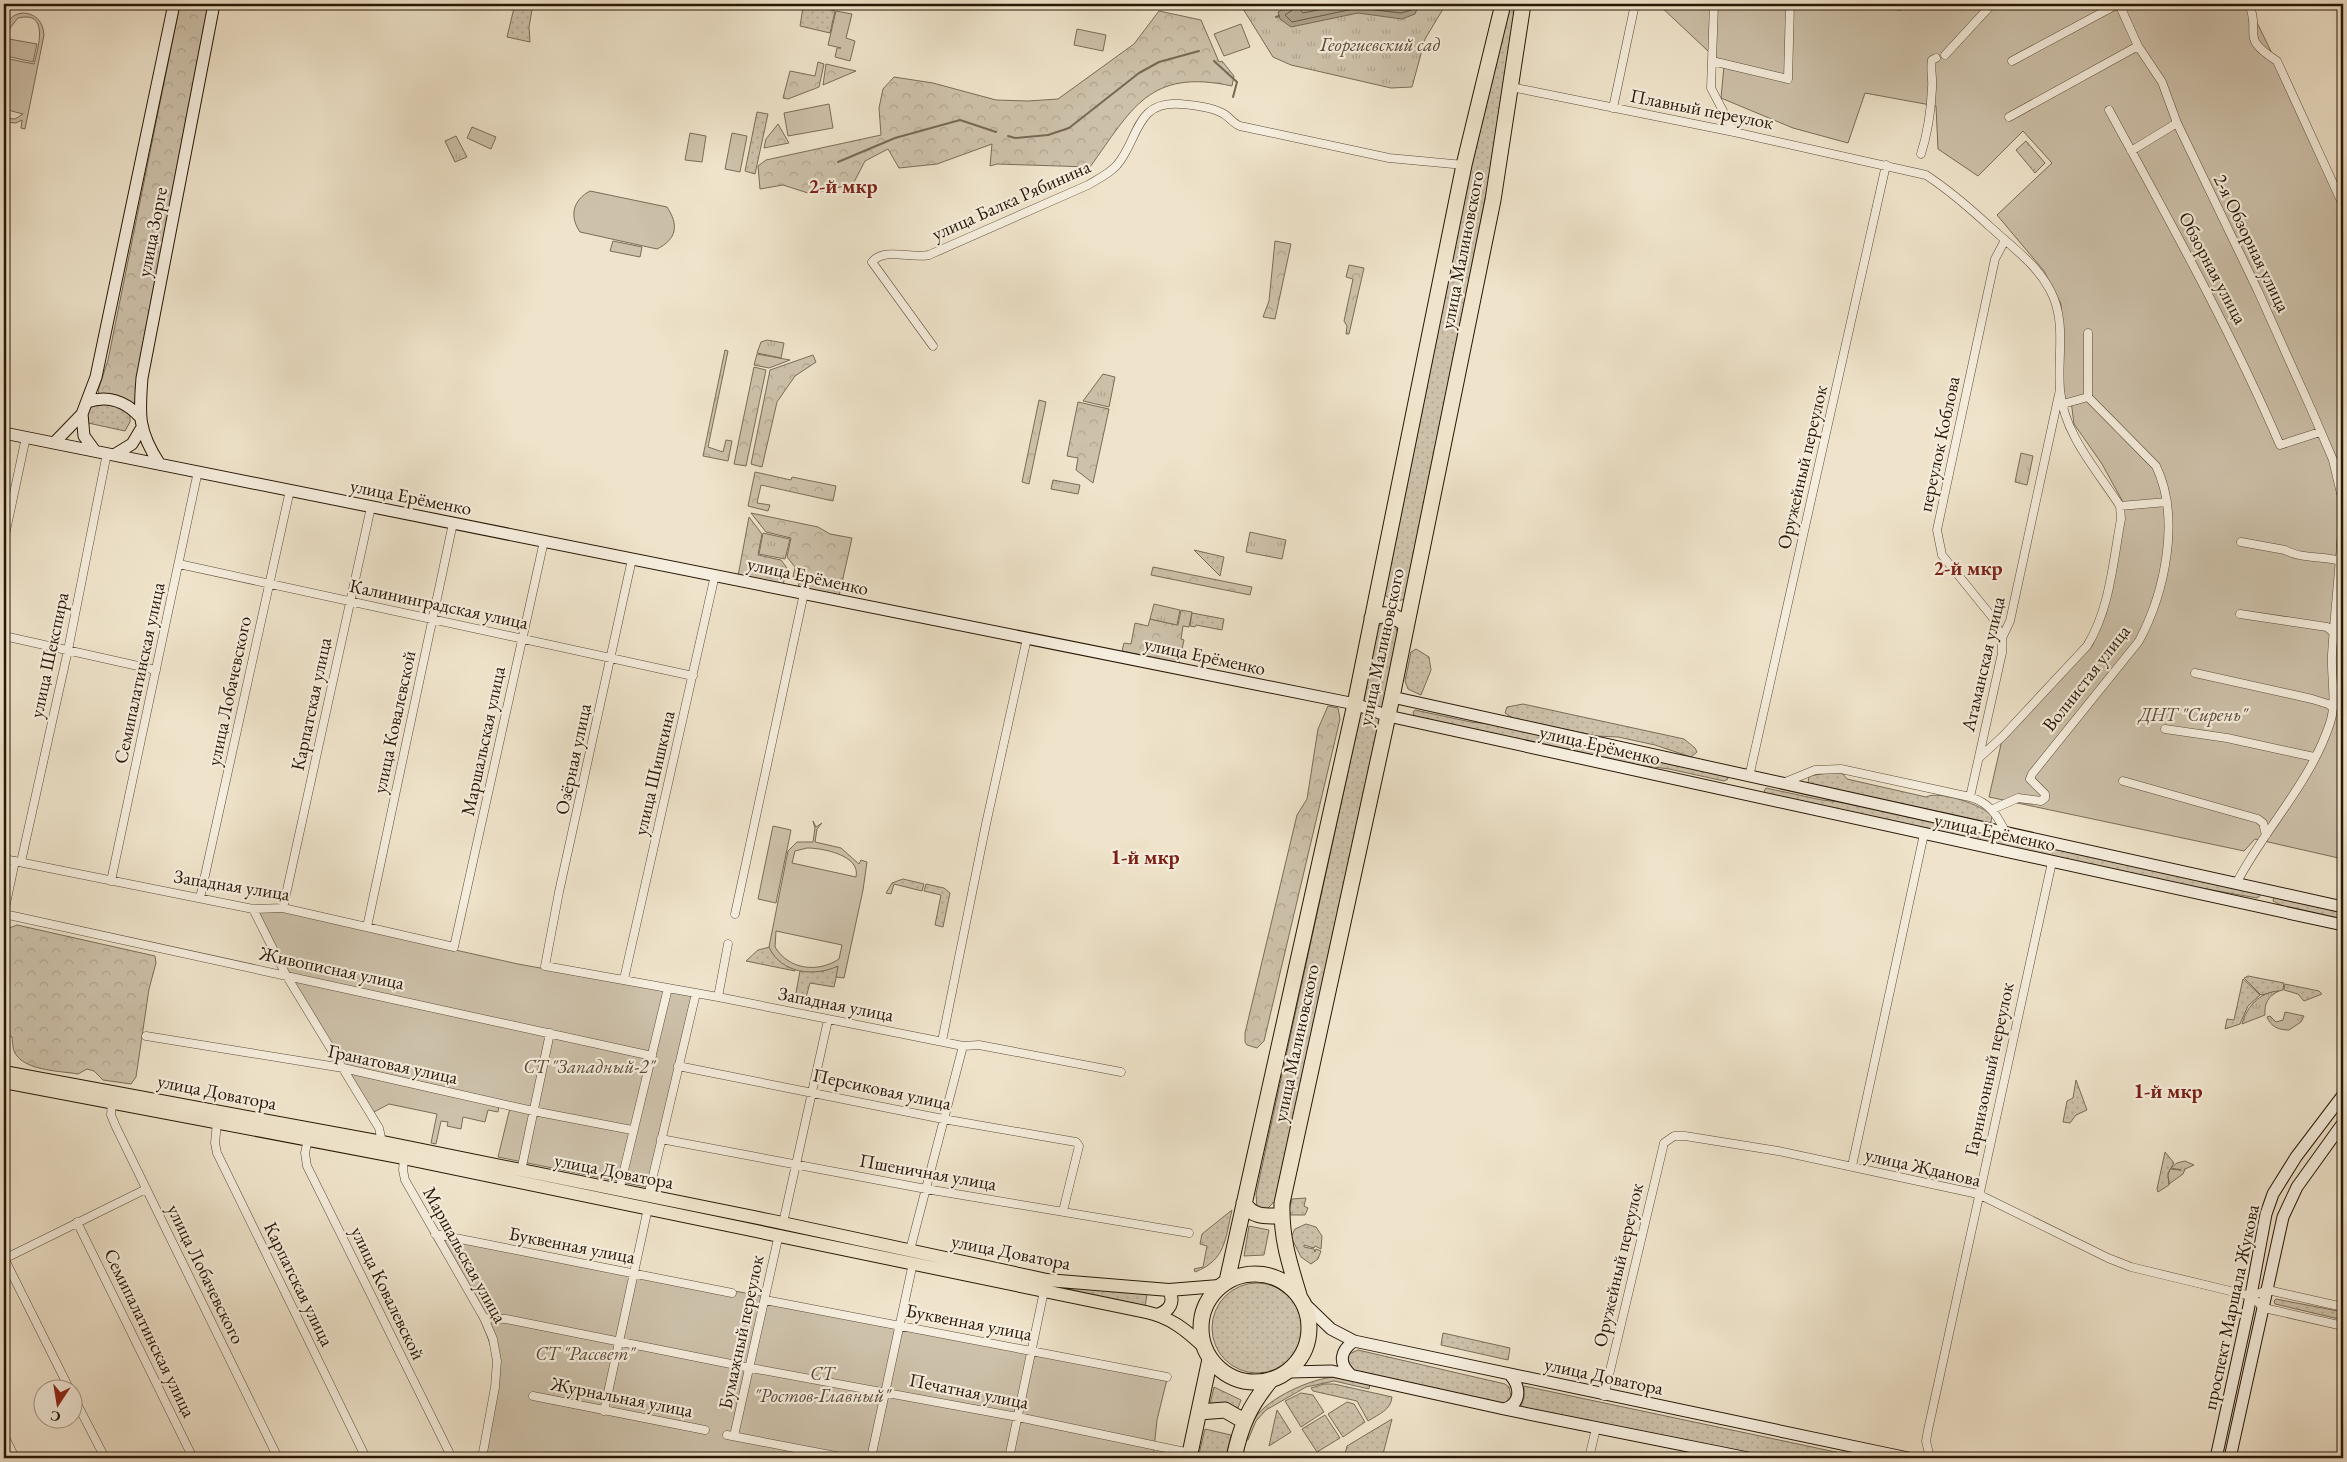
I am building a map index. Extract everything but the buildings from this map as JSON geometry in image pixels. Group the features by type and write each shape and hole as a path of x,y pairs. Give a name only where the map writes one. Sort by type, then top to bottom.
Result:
{"highway":[{"name":"улица Малиновского","path":"1223,1284 1244,1203 1355,704 1464,165 1504,4"},
{"name":"улица Малиновского","path":"1302,1299 1284,1247 1282,1203 1392,697 1493,200 1524,4"},
{"path":"1376,596 1392,605 1411,603"},
{"path":"1372,618 1378,615 1390,615 1406,624"},
{"path":"1244,1203 1250,1212 1282,1216"},
{"path":"1259,1273 1281,1279 1302,1299 1310,1322 1309,1341 1299,1361 1289,1372 1270,1381 1237,1380 1227,1375 1210,1360 1203,1346 1201,1332 1202,1316 1211,1295 1223,1284 1240,1275 1259,1273"},
{"path":"1189,1456 1210,1360"},
{"path":"1234,1458 1244,1421 1250,1407 1270,1381"},
{"path":"1199,1412 1225,1410 1244,1421"}],"main road":[{"name":"улица Доватора","path":"4,1072 382,1142 619,1191 648,1203"},
{"name":"улица Доватора","path":"4,1082 781,1229 910,1250 1047,1280 1169,1290 1223,1284"},
{"name":"улица Доватора","path":"781,1229 913,1263 1157,1314 1182,1327 1203,1346"},
{"path":"1157,1314 1164,1313 1171,1306 1172,1297 1169,1290"}],"street":[{"name":"улица Зорге","path":"82,414 97,373 174,4"},
{"name":"улица Зорге","path":"159,464 145,441 141,429 139,416 143,366 214,4"},
{"path":"1613,108 1635,4"},
{"path":"1714,4 1710,88 1734,132"},
{"path":"1712,61 1788,79 1790,4"},
{"path":"1945,56 1992,4"},
{"path":"2012,61 2118,4"},
{"name":"2-я Обзорная улица","path":"2118,4 2138,46 2162,82 2177,122 2258,291 2333,460 2343,502"},
{"path":"2249,4 2253,40 2258,47 2277,61 2343,205"},
{"path":"2008,117 2138,46"},
{"path":"1921,154 1928,132 1932,86 1931,65 1932,60 1936,58"},
{"name":"Плавный переулок","path":"1511,87 1734,132 1926,175 1952,192 2027,258 2050,289 2058,310 2061,351 2060,392"},
{"name":"улица Балка Рябинина","path":"933,346 872,262 877,256 919,257 929,255 1088,185 1114,168 1137,127 1150,109 1166,103 1189,104 1221,112 1232,123 1240,126 1389,158 1464,165"},
{"name":"Обзорная улица","path":"2109,110 2251,376 2280,445 2320,432"},
{"path":"2131,150 2177,122"},
{"name":"Оружейный переулок","path":"1749,777 1886,165"},
{"name":"переулок Коблова","path":"2002,638 1993,618 1942,555 1938,530 1996,260 2005,240"},
{"path":"2063,404 2088,397 2088,333"},
{"path":"1978,758 2002,736 2087,646 2095,633 2103,612 2120,529 2120,506 2073,437 2060,392"},
{"name":"Атаманская улица","path":"1970,797 2002,653 2002,638 2010,621 2060,392"},
{"name":"Волнистая улица","path":"1993,809 2018,798 2041,801 2045,798 2045,794 2030,779 2032,774 2139,640 2149,622 2165,561 2168,532 2167,502 2162,478 2156,466 2088,397"},
{"path":"87,402 102,399 117,401 130,407 139,416"},
{"path":"54,443 82,414"},
{"path":"82,414 84,436 95,451"},
{"path":"111,454 132,444 141,429"},
{"name":"улица Ерёменко","path":"4,432 1355,704 1388,716 2343,926"},
{"path":"4,540 26,437"},
{"name":"улица Шекспира","path":"4,914 68,650 111,454"},
{"name":"Семипалатинская улица","path":"112,880 198,471"},
{"name":"улица Лобачевского","path":"200,898 290,490"},
{"path":"2120,506 2167,502"},
{"name":"Карпатская улица","path":"283,908 371,506"},
{"path":"2236,884 2248,860 2282,814 2314,757 2330,722 2333,708 2332,657 2341,561 2343,511"},
{"name":"улица Ковалевской","path":"367,927 452,523"},
{"name":"Маршальская улица","path":"454,948 544,541"},
{"path":"2242,542 2285,550 2290,553 2326,557 2341,561"},
{"name":"Озёрная улица","path":"546,966 559,892 574,832 632,559"},
{"name":"Калининградская улица","path":"179,564 693,676"},
{"name":"улица Шишкина","path":"624,979 715,575"},
{"path":"735,914 804,594"},
{"path":"2240,614 2328,628 2334,633"},
{"path":"4,636 156,670"},
{"path":"942,1041 986,824 1027,638"},
{"path":"2195,673 2312,699 2328,704 2333,708"},
{"name":"улица Ерёменко","path":"1392,697 2343,907"},
{"path":"1411,721 1409,711 1415,702"},
{"path":"2165,729 2227,738 2314,757"},
{"path":"1781,784 1816,770 1841,768 1981,800 1993,809 2006,833"},
{"path":"1731,792 1737,784 1734,774"},
{"path":"1746,795 1749,777"},
{"path":"1761,799 1759,789 1766,781"},
{"path":"2123,781 2258,818 2263,823 2266,835"},
{"path":"1852,1166 1924,834"},
{"name":"Западная улица","path":"4,858 253,908 283,908 454,948"},
{"name":"Гарнизонный переулок","path":"1930,1458 1926,1441 1928,1430 2052,862"},
{"path":"2262,907 2267,901 2265,890"},
{"path":"253,908 286,975 379,1128 382,1142"},
{"name":"Живописная улица","path":"4,914 550,1032 652,1056"},
{"path":"718,997 728,944"},
{"name":"Западная улица","path":"546,966 718,997 963,1046 979,1045 1121,1072"},
{"path":"619,1191 632,1130 668,988"},
{"path":"604,1411 661,1139 696,993"},
{"name":"Бумажный переулок","path":"828,1020 750,1368 731,1435 846,1458"},
{"path":"521,1171 550,1032"},
{"name":"Гранатовая улица","path":"146,1036 343,1068 533,1111 632,1130"},
{"path":"910,1250 963,1046"},
{"name":"Персиковая улица","path":"678,1066 1078,1144 1063,1211"},
{"name":"проспект Маршала Жукова","path":"2216,1458 2251,1296 2266,1214 2273,1194 2296,1157 2343,1095"},
{"name":"улица Лобачевского","path":"112,1102 111,1115 278,1458"},
{"name":"Карпатская улица","path":"217,1122 215,1143 217,1153 366,1458"},
{"name":"проспект Маршала Жукова","path":"2230,1458 2283,1217 2290,1200 2310,1166 2343,1123"},
{"name":"улица Жданова","path":"1664,1143 1674,1136 1685,1136 1778,1151 1978,1194 2108,1258 2132,1267 2251,1296 2264,1308 2343,1326"},
{"name":"улица Ковалевской","path":"308,1139 307,1166 452,1458"},
{"name":"Пшеничная улица","path":"661,1139 926,1189 1190,1233"},
{"name":"Оружейный переулок","path":"1604,1396 1664,1143"},
{"name":"Маршальская улица","path":"404,1158 403,1170 405,1180 484,1318 492,1339 497,1361 485,1458"},
{"path":"65,1380 4,1258 146,1189"},
{"name":"Семипалатинская улица","path":"78,1222 193,1458"},
{"name":"Буквенная улица","path":"435,1234 732,1293"},
{"path":"870,1458 913,1263"},
{"path":"2251,1296 2268,1290 2343,1307"},
{"path":"1010,1458 1044,1291"},
{"name":"улица Доватора","path":"1302,1299 1331,1329 1354,1341 1604,1396 1908,1458"},
{"name":"Буквенная улица","path":"765,1300 1167,1376"},
{"path":"484,1318 506,1319 730,1364"},
{"path":"1351,1376 1342,1366 1342,1358 1344,1350 1354,1341"},
{"name":"Печатная улица","path":"740,1366 1018,1417 1189,1456"},
{"path":"1289,1372 1318,1370 1351,1376 1748,1458"},
{"path":"1504,1409 1513,1405 1518,1397 1518,1386 1511,1376"},
{"name":"Журнальная улица","path":"533,1396 705,1430"},
{"path":"82,1413 105,1458"},
{"path":"1589,1458 1596,1428"},
{"path":"4,1435 15,1458"}],"green space":[{"path":"180,4 210,4 135,402 132,404 100,395 98,391 108,360"},
{"path":"515,4 533,4 529,27 530,42 507,37"},
{"path":"790,4 808,4 835,11 830,33 800,26 803,7"},
{"name":"Георгиевский сад","path":"1240,4 1446,4 1425,39 1412,87 1391,88 1291,65 1273,57"},
{"path":"1510,4 1517,4 1489,180 1406,599 1393,602 1383,593 1467,175"},
{"name":"ДНТ \"Сирень\"","path":"1658,4 2248,4 2343,200 2343,859 2255,839 2244,851 1989,797 2002,740 2092,646 2106,614 2113,584 2124,504 2102,464 2074,424 2071,401 2062,398 2061,304 2044,271 1997,215 2052,163 2023,131 1978,176 1938,149 1936,106 1865,93 1848,143 1793,128 1721,98 1724,66"},
{"path":"836,11 852,14 846,38 855,41 850,61 835,57 837,48 841,48 828,45"},
{"path":"1159,11 1201,20 1219,62 1222,61 1234,76 1232,86 1204,82 1181,83 1162,88 1146,98 1132,111 1118,127 1090,167 997,164 990,166 992,144 937,164 899,168 888,149 865,161 853,184 811,194 783,185 760,189 758,166 766,160 881,135 879,108 883,89 894,77 933,83 996,100 1028,101 1058,99 1134,44"},
{"path":"22,13 31,14 38,19 44,35 25,129 21,128 22,120 16,123 4,122 4,118 15,119 23,114 4,109 4,58 34,64 38,49 40,32 35,20 28,17 18,18 10,28 4,56 4,36 7,24 15,15"},
{"path":"1241,24 1250,47 1224,56 1214,34"},
{"path":"1077,29 1106,35 1103,51 1074,45"},
{"path":"9,39 37,44 33,62 6,56"},
{"path":"818,62 824,64 819,87 788,99 783,98 790,71 815,76"},
{"path":"826,64 856,71 823,85"},
{"path":"829,104 833,128 788,136 784,113"},
{"path":"757,112 768,114 755,174 745,171"},
{"path":"778,124 789,143 764,148 766,139"},
{"path":"472,127 496,137 491,149 467,138"},
{"path":"690,133 706,136 702,162 685,160"},
{"path":"732,133 747,136 740,172 725,169"},
{"path":"456,136 467,157 455,162 445,141"},
{"path":"2026,141 2045,163 2035,173 2016,150"},
{"path":"590,191 667,207 673,220 674,231 672,236 669,241 657,249 580,232 575,220 574,209 580,199"},
{"path":"613,241 642,247 640,257 610,251"},
{"path":"1275,241 1291,244 1275,319 1263,317 1269,301"},
{"path":"1349,265 1364,268 1349,334 1346,334 1347,326 1344,321 1353,279 1346,277"},
{"path":"767,340 784,343 781,358 757,353 761,342"},
{"path":"725,350 728,351 708,447 723,452 726,440 732,441 728,461 703,456"},
{"path":"757,354 790,360 769,368 754,365"},
{"path":"813,355 816,362 795,376 777,402 762,467 751,464 770,370"},
{"path":"754,367 766,370 746,466 734,464"},
{"path":"1103,374 1115,377 1109,407 1083,401"},
{"path":"1039,400 1046,402 1029,484 1022,482"},
{"path":"1078,402 1109,409 1093,483 1076,470 1078,458 1067,456"},
{"path":"115,403 130,415 130,422 125,431 88,423 87,413 91,406"},
{"path":"2021,453 2033,456 2027,485 2015,482"},
{"path":"755,472 791,480 792,477 836,486 833,501 761,485 757,503 770,505 768,511 748,506"},
{"path":"1053,480 1080,485 1078,494 1051,489"},
{"path":"751,513 818,527 830,534 852,538 839,596 798,588 800,579 793,577 795,567 787,557 791,538 766,532"},
{"path":"749,517 762,534 758,555 781,560 787,568 783,585 738,576"},
{"path":"1250,532 1286,540 1282,559 1246,552"},
{"path":"763,533 790,539 785,559 759,554"},
{"path":"1194,550 1224,557 1220,576"},
{"path":"1153,567 1252,587 1250,595 1151,575"},
{"path":"1154,604 1180,610 1177,625 1150,619"},
{"path":"1181,610 1192,612 1189,627 1183,626 1181,639 1184,640 1179,663 1122,651 1124,643 1131,644 1135,623 1148,626 1150,619 1178,625"},
{"path":"1192,613 1224,619 1222,630 1196,625 1195,627 1190,626"},
{"path":"1385,621 1395,625 1398,634 1383,709 1363,705 1377,628"},
{"path":"1416,649 1429,657 1431,670 1421,695 1408,689 1405,681 1411,652"},
{"path":"1523,704 1684,739 1697,752 1691,757 1655,745 1618,737 1596,736 1513,718 1505,713 1507,707"},
{"path":"1328,706 1338,708 1340,719 1264,1041 1257,1048 1247,1045 1245,1033 1297,815 1307,799 1318,729"},
{"path":"1415,710 1471,722 1498,725 1726,776 1728,779 1724,781 1669,769 1638,765 1414,716 1413,712"},
{"path":"1361,712 1382,716 1275,1201 1266,1210 1257,1207 1256,1194"},
{"path":"1834,772 1843,774 1847,779 1926,797 1941,795 1971,803 1992,816 1991,822 1808,783 1809,776"},
{"path":"1766,788 1822,800 1849,803 2259,893 2260,896 2257,898 2173,883 1765,794"},
{"path":"813,821 816,827 822,823 817,829 815,842 841,848 859,864 861,860 867,862 863,890 844,978 836,977 838,966 809,972 790,968 774,956 769,947 788,851 797,842 813,842 815,828","holes":["807,848 822,849 847,858 856,869 856,877 792,863 795,851","776,931 842,945 839,959 822,966 804,967 796,965 788,961 775,947"]},
{"path":"773,826 791,830 776,903 758,899"},
{"path":"903,879 924,884 922,891 894,884 891,894 886,893 892,883"},
{"path":"926,884 944,888 950,893 943,927 935,925 941,895 924,891"},
{"path":"2274,896 2343,911 2343,921 2289,909 2273,901"},
{"name":"СТ \"Западный-2\"","path":"255,912 285,912 518,964 697,996 651,1188 498,1157 510,1108 499,1105 498,1112 488,1110 485,1122 463,1117 461,1129 447,1126 448,1122 441,1121 436,1144 431,1143 437,1114 389,1104 372,1113 289,985"},
{"path":"17,925 155,956 156,963 149,989 136,1077 131,1084 103,1080 94,1071 87,1069 78,1074 29,1065 15,1054 12,1037 4,1033 4,941 7,929"},
{"path":"770,947 780,960 795,969 795,971 746,961 758,950"},
{"path":"839,965 834,987 810,983 805,1001 795,998 800,971 823,971"},
{"path":"2248,976 2284,983 2283,990 2261,995 2244,978"},
{"path":"2243,979 2260,995 2248,1006 2240,1024 2225,1029 2227,1019 2234,1020"},
{"path":"2285,984 2319,991 2322,994 2304,1001 2298,994 2284,990"},
{"path":"2279,991 2272,995 2268,1001 2265,1007 2265,1015 2242,1024 2247,1011 2255,1001 2266,994"},
{"path":"2285,1012 2304,1016 2301,1022 2289,1030 2276,1027 2267,1017 2270,1016 2276,1022 2283,1020"},
{"path":"2076,1080 2087,1110 2076,1115 2070,1123 2063,1122 2067,1101 2073,1098"},
{"path":"2165,1152 2174,1163 2168,1173 2169,1185 2158,1192 2157,1189"},
{"path":"2185,1161 2194,1165 2185,1169 2183,1174 2169,1184 2168,1175 2170,1169 2181,1170 2171,1168 2177,1163"},
{"path":"1306,1198 1304,1206 1308,1208 1305,1215 1291,1215 1289,1210 1292,1199"},
{"path":"1232,1210 1225,1239 1218,1255 1205,1267 1195,1272 1194,1269 1203,1267 1207,1246 1200,1244 1202,1234"},
{"path":"1306,1224 1316,1227 1322,1236 1321,1249 1315,1246 1314,1248 1304,1245 1304,1247 1314,1249 1315,1252 1316,1249 1321,1251 1318,1259 1311,1264 1301,1257 1291,1237 1295,1229"},
{"path":"1249,1226 1269,1230 1264,1255 1244,1256"},
{"path":"430,1232 1168,1375 1157,1420 1153,1458 480,1458 493,1386 494,1363 491,1347 468,1296"},
{"path":"1257,1283 1266,1284 1282,1291 1294,1303 1301,1319 1301,1337 1294,1353 1282,1365 1266,1372 1257,1373 1248,1372 1232,1365 1220,1353 1213,1337 1212,1328 1213,1319 1220,1303 1232,1291 1248,1284"},
{"path":"1060,1286 1147,1294 1145,1307 1059,1289"},
{"path":"2276,1299 2343,1312 2343,1320 2275,1304 2274,1301"},
{"path":"1443,1333 1510,1348 1508,1360 1441,1345"},
{"path":"1358,1350 1505,1384 1509,1387 1511,1396 1505,1404 1352,1371 1347,1358 1349,1354"},
{"path":"1335,1377 1370,1384 1369,1389 1334,1381 1306,1387 1266,1410 1256,1421 1248,1440 1246,1440 1255,1418 1270,1403 1303,1385"},
{"path":"1324,1384 1334,1384 1392,1397 1384,1411 1368,1421 1357,1401 1313,1391 1311,1388"},
{"path":"1524,1386 1864,1458 1784,1458 1727,1449 1520,1408 1524,1398"},
{"path":"1214,1387 1241,1400 1238,1408 1228,1404 1210,1404"},
{"path":"1301,1393 1313,1395 1324,1412 1301,1427 1285,1401"},
{"path":"1347,1402 1354,1404 1365,1422 1343,1437 1328,1414"},
{"path":"1277,1410 1291,1432 1269,1446"},
{"path":"1325,1415 1340,1438 1317,1452 1302,1429"},
{"path":"1392,1419 1382,1458 1344,1458 1347,1446"},
{"path":"1205,1429 1231,1435 1226,1458 1198,1458"}],"water":[{"path":"1295,4 1419,4 1415,14 1402,19 1358,13 1291,27 1280,19 1278,12"}],"waterway":[{"path":"1008,136 1015,138 1048,135 1069,128 1139,73 1159,62 1199,51"},
{"path":"1214,61 1237,82 1233,97"},
{"path":"838,162 895,138 960,120 996,132"}],"district":[{"name":"2-й мкр","path":"843,186"},
{"name":"2-й мкр","path":"1968,568"},
{"name":"1-й мкр","path":"1145,857"},
{"name":"1-й мкр","path":"2168,1091"}],"park label":[{"name":"СТ \"Рассвет\"","path":"585,1353"},
{"name":"СТ \"Ростов-Главный\"","path":"822,1384"}]}
